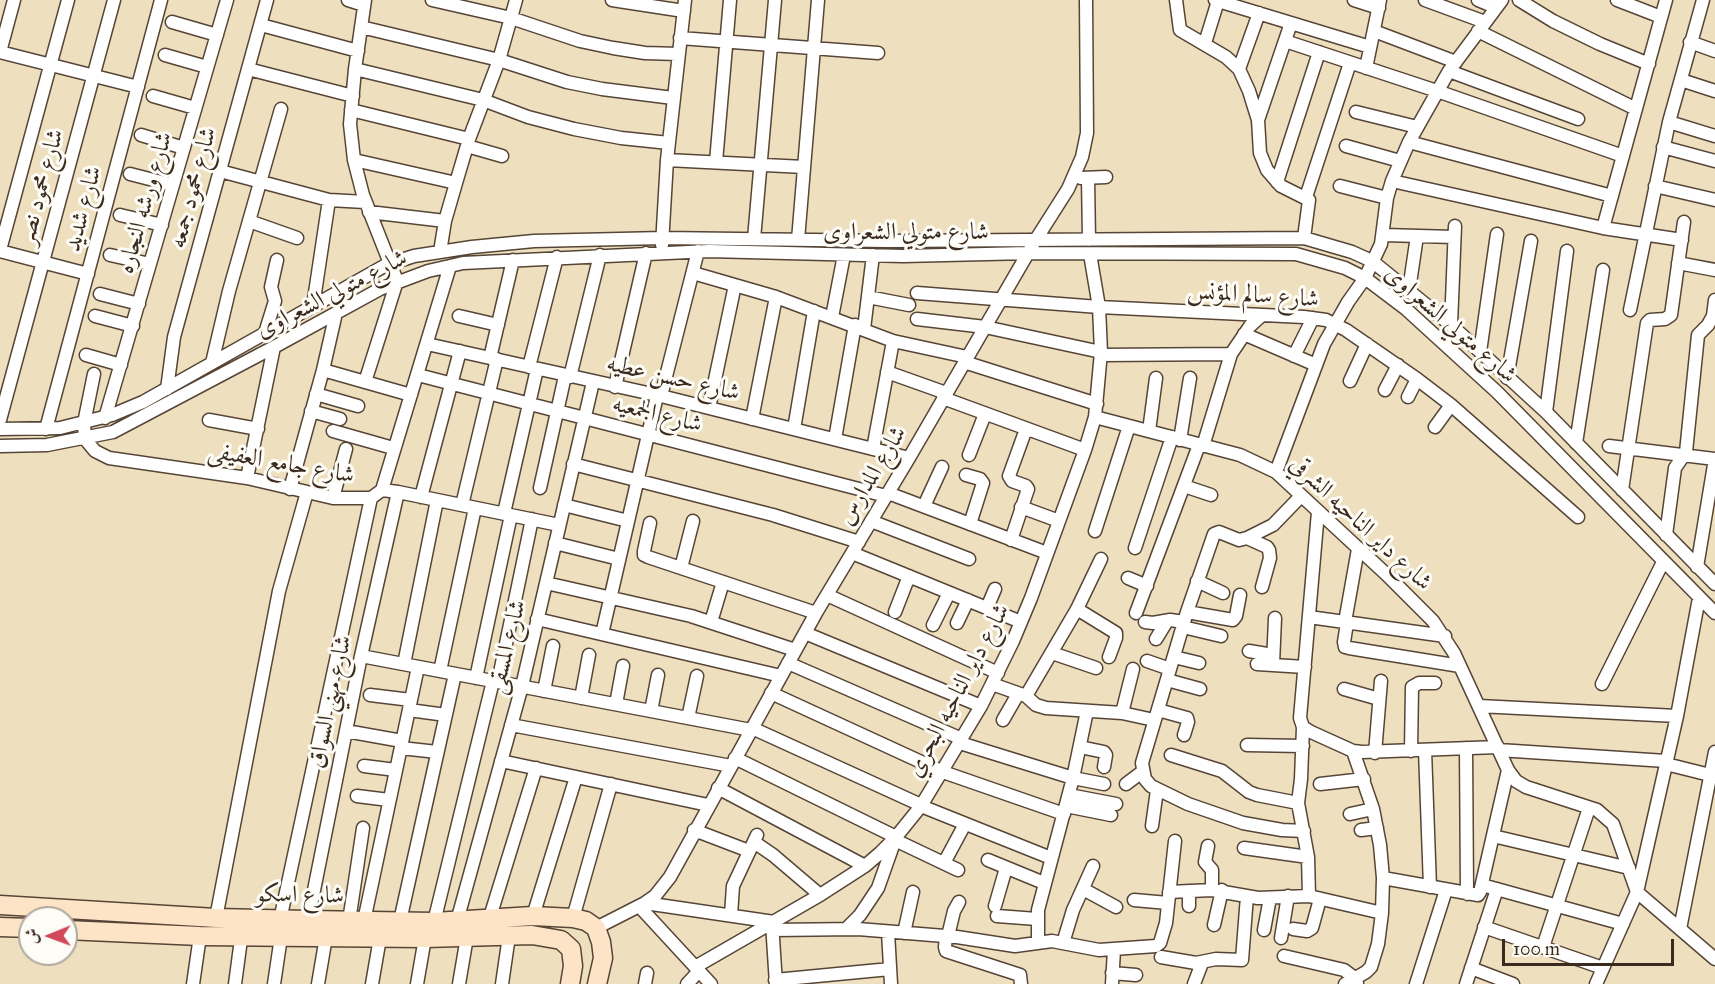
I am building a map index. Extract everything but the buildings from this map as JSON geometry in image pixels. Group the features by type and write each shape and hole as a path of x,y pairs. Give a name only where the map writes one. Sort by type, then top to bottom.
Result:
{"main road":[{"name":"شارع اسكو","path":"0,904 216,918 243,927"},
{"name":"شارع اسكو","path":"281,928 308,920 434,922 533,916 573,918 586,921 596,928"},
{"path":"0,927 18,928"},
{"name":"شارع اسكو","path":"78,931 200,936 243,927 281,928 326,937 425,938 532,935 561,940 571,949 573,966 570,984"},
{"path":"596,928 603,958 597,984"}],"street":[{"path":"14,0 5,16 0,52 138,87"},
{"path":"68,0 0,250 88,274"},
{"name":"شارع محمود نصر","path":"0,420 114,0"},
{"name":"شارع شديد","path":"46,429 161,0"},
{"name":"شارع ورشه النجاره","path":"105,418 226,0"},
{"name":"شارع محمود جمعه","path":"167,389 174,337 267,0"},
{"path":"348,0 364,2 350,124 354,160 367,207 397,281 365,382"},
{"path":"432,0 511,18 580,41 645,53 678,54"},
{"path":"441,252 445,221 468,142 499,60 516,0"},
{"path":"612,0 684,5 667,160 662,252"},
{"path":"716,162 730,0"},
{"path":"754,239 775,0"},
{"path":"798,240 818,0"},
{"name":"شارع المدارس","path":"596,928 642,904 663,887 816,613 1074,178 1082,157 1087,133 1086,0"},
{"path":"1176,0 1180,30 1226,57 1239,69 1250,91 1258,120 1263,164 1277,182 1309,200 1304,238"},
{"path":"1354,0 1379,4 1366,68"},
{"path":"1425,0 1636,109"},
{"path":"1276,472 1316,365 1335,324 1365,278 1384,236 1387,198 1409,141 1437,91 1499,4 1478,0"},
{"path":"1519,0 1553,21 1649,64"},
{"path":"1617,0 1661,17"},
{"path":"1603,228 1666,0"},
{"path":"1630,310 1663,147 1703,0"},
{"path":"1204,43 1216,1 1370,47"},
{"path":"1239,69 1259,14"},
{"path":"172,22 217,35"},
{"path":"1258,120 1291,23"},
{"path":"261,25 358,51"},
{"path":"361,27 499,60 567,82 673,98"},
{"path":"1374,31 1578,119"},
{"path":"680,38 878,53"},
{"path":"1285,41 1623,156"},
{"path":"1690,42 1715,51"},
{"path":"1277,182 1319,52"},
{"path":"165,55 207,67"},
{"path":"1306,197 1350,63"},
{"path":"248,69 353,96"},
{"path":"355,69 483,100 528,117 574,129 621,138 669,143"},
{"path":"1681,80 1715,91"},
{"path":"153,96 195,108"},
{"path":"212,363 229,291 281,109"},
{"path":"351,110 468,142 502,156"},
{"path":"1356,112 1417,127"},
{"path":"1669,122 1715,136"},
{"path":"141,135 184,148"},
{"path":"1409,141 1612,196"},
{"path":"1346,146 1400,161"},
{"path":"1663,147 1715,161"},
{"path":"354,160 456,183"},
{"path":"667,160 804,167"},
{"path":"220,171 328,200 445,221"},
{"path":"130,174 173,185"},
{"path":"1074,178 1106,177"},
{"path":"1088,178 1089,240"},
{"path":"1392,181 1603,228 1682,240"},
{"path":"1340,186 1387,198"},
{"path":"1655,186 1715,200"},
{"path":"313,306 328,200"},
{"path":"120,215 162,225"},
{"path":"249,221 297,238"},
{"path":"1622,490 1648,321 1665,319 1671,315 1684,222"},
{"path":"1384,236 1417,236 1454,231 1451,325"},
{"path":"1480,352 1497,234"},
{"path":"1409,290 1417,236"},
{"name":"شارع متولي الشعراوى","path":"0,429 46,429 105,418 143,402 390,264 414,256 441,252 521,242 663,238 1035,241 1304,238 1352,252 1372,261 1451,325 1546,412 1715,584"},
{"path":"1507,378 1531,241"},
{"path":"602,634 647,434 698,251"},
{"name":"شارع متولي الشعراوى","path":"0,446 47,445 113,432 134,423 397,281 450,266 481,261 698,251 844,255 1296,254 1345,268 1365,278 1406,309 1497,392 1715,613"},
{"path":"1546,412 1567,251"},
{"path":"615,387 646,253"},
{"name":"شارع داير الناحيه البحري","path":"687,984 697,969 773,925 865,866 896,838 921,806 943,772 981,706 1021,622 1095,417 1101,354 1099,307 1090,254"},
{"path":"110,255 150,264"},
{"path":"540,488 557,411 600,255"},
{"path":"832,317 844,255"},
{"path":"835,439 859,327 868,297 873,255"},
{"path":"477,678 529,404 533,368 557,257"},
{"path":"265,333 275,301 271,287 277,260"},
{"path":"462,505 489,394 498,325 513,260"},
{"path":"1678,263 1715,270"},
{"path":"382,490 450,266"},
{"path":"1576,443 1603,270"},
{"path":"693,273 776,297 893,340 966,360 1097,404"},
{"path":"709,408 735,285"},
{"name":"شارع سالم المؤنس","path":"917,293 1099,307 1313,318 1335,324 1418,378 1578,517"},
{"path":"100,294 139,304"},
{"path":"752,419 776,297"},
{"path":"868,297 909,305"},
{"path":"1666,535 1675,468 1684,456 1697,339 1713,316 1715,300"},
{"path":"794,429 814,311"},
{"path":"290,489 336,313"},
{"path":"1240,595 1236,618 1233,620 1185,620 1157,623 1141,617 1146,586 1201,445 1231,354 1244,334 1262,315"},
{"path":"94,316 132,326"},
{"path":"459,316 498,325"},
{"path":"1294,356 1313,318"},
{"path":"917,319 985,327 1101,354 1231,354"},
{"path":"1244,334 1316,365"},
{"path":"873,449 893,340"},
{"name":"شارع حسن عطيه","path":"427,344 659,396 909,458"},
{"path":"1350,381 1367,344"},
{"path":"247,478 274,347"},
{"path":"421,496 460,351"},
{"path":"86,355 121,365"},
{"path":"1385,390 1398,365"},
{"path":"322,370 411,395"},
{"path":"887,372 985,414 1085,450"},
{"path":"85,439 84,423 94,374"},
{"name":"شارع الجمعيه","path":"417,375 887,494 1047,554"},
{"path":"1149,431 1156,378"},
{"path":"1135,548 1176,439 1190,378"},
{"path":"1408,397 1418,378"},
{"name":"شارع المسقى","path":"457,921 522,686 593,382"},
{"path":"316,394 358,406"},
{"path":"1435,427 1451,405"},
{"path":"311,411 340,419"},
{"path":"969,456 985,414"},
{"name":"شارع داير الناحيه الشرقي","path":"1095,417 1240,455 1276,472 1433,621 1445,636 1508,770"},
{"path":"209,420 258,429"},
{"path":"1095,531 1129,426"},
{"path":"1011,540 1028,489 1012,481 1010,476 1026,429"},
{"path":"333,431 393,448"},
{"name":"شارع جامع العفيفى","path":"85,439 95,451 109,458 247,478 333,498 371,498 382,490 398,492 559,525"},
{"path":"1609,447 1715,459 1697,567"},
{"path":"333,498 346,448"},
{"path":"573,464 773,515 855,548 909,576 1021,622"},
{"path":"924,506 942,467"},
{"path":"966,475 980,479 982,483 970,524"},
{"path":"1184,486 1211,495"},
{"path":"216,918 279,591 307,492"},
{"name":"شارع مهني السواق","path":"308,920 361,656 398,492"},
{"path":"1301,496 1273,525 1247,538 1239,540 1219,532 1215,533 1197,581 1143,755 1142,772 1145,779 1157,790 1188,804 1243,823 1282,830 1304,831"},
{"path":"274,984 281,928 371,498"},
{"path":"404,664 437,500"},
{"path":"564,505 628,521"},
{"path":"1022,507 1059,521"},
{"path":"440,671 475,508"},
{"path":"1293,929 1306,931 1312,928 1314,897 1298,803 1303,727 1300,718 1318,512"},
{"path":"434,922 496,682 532,519"},
{"path":"681,568 693,521"},
{"path":"871,521 969,559"},
{"path":"650,523 644,555 816,613"},
{"path":"1247,538 1269,550 1262,587"},
{"path":"555,543 619,559"},
{"path":"1358,549 1344,645 1348,648 1460,666"},
{"path":"1003,720 1052,653 1077,609 1101,558"},
{"path":"1602,684 1663,562"},
{"path":"895,612 909,576"},
{"path":"1128,578 1146,586"},
{"path":"1197,581 1223,593"},
{"path":"711,622 723,582"},
{"path":"546,583 711,622 795,650"},
{"path":"987,608 995,589"},
{"path":"933,625 949,592"},
{"path":"827,595 995,679 1041,707 1187,718 1184,735"},
{"path":"1596,984 1637,892 1677,716 1699,598"},
{"path":"957,622 968,600"},
{"path":"1077,609 1116,633 1109,657"},
{"path":"1309,617 1445,636"},
{"path":"1273,660 1275,618"},
{"path":"537,619 781,676"},
{"path":"1185,620 1221,636"},
{"path":"1156,639 1167,621"},
{"path":"805,633 981,706"},
{"path":"544,691 553,646"},
{"path":"1249,651 1273,660 1305,667"},
{"path":"1052,653 1096,668"},
{"path":"580,698 589,655"},
{"path":"361,656 751,729 921,806 1051,858"},
{"path":"1257,664 1273,660"},
{"path":"1147,661 1170,669 1200,689"},
{"path":"788,663 961,741 1073,778 1104,784"},
{"path":"1170,669 1199,663"},
{"path":"616,704 623,666"},
{"path":"356,921 389,800 418,667"},
{"path":"1122,713 1133,669"},
{"path":"400,921 454,674"},
{"path":"651,711 658,675"},
{"path":"688,718 697,676"},
{"path":"1375,753 1381,681"},
{"path":"1411,751 1413,687 1419,683 1435,683"},
{"path":"1344,689 1379,699"},
{"path":"771,693 943,772 1066,805 1113,809"},
{"path":"370,695 446,715"},
{"path":"1479,706 1677,716"},
{"path":"1038,941 1037,919 1044,883 1073,778 1087,711"},
{"path":"511,725 733,762 896,838 958,870"},
{"path":"1303,727 1353,751 1375,753 1466,748 1498,749 1666,762 1710,775"},
{"path":"346,731 437,752"},
{"path":"1247,745 1302,746"},
{"path":"1080,747 1104,752 1106,755 1104,767"},
{"path":"1466,748 1467,894"},
{"path":"1425,750 1430,887"},
{"path":"1284,956 1347,971 1352,982 1371,967 1378,944 1383,913 1383,878 1373,809 1353,751"},
{"path":"1680,929 1715,752"},
{"path":"1171,755 1222,771 1257,795 1298,803"},
{"path":"501,761 708,804"},
{"path":"364,766 396,770"},
{"path":"490,917 536,768"},
{"path":"1508,770 1521,784 1605,816 1613,824 1637,892 1715,959"},
{"path":"1383,878 1478,895 1508,770"},
{"path":"1126,784 1142,772"},
{"path":"533,916 576,777"},
{"path":"1320,784 1364,779"},
{"path":"573,918 611,784"},
{"path":"718,788 865,866"},
{"path":"1152,826 1157,790"},
{"path":"357,796 389,800"},
{"path":"1543,947 1588,808"},
{"path":"1350,814 1373,809"},
{"path":"944,863 965,824"},
{"path":"356,921 363,828"},
{"path":"1360,830 1377,828"},
{"path":"694,830 753,843 773,855 820,895"},
{"path":"1493,836 1629,868"},
{"path":"846,929 860,915 875,894 896,838"},
{"path":"642,904 731,915 801,931 846,929 947,936 1015,946 1038,941 1099,950 1159,945 1166,923 1175,841"},
{"path":"731,915 733,886 753,843"},
{"path":"1208,846 1205,861 1212,870 1217,890 1214,925"},
{"path":"1244,848 1308,857"},
{"path":"988,860 1044,883"},
{"path":"1063,943 1073,910 1093,866"},
{"path":"1006,868 996,911 1037,919"},
{"path":"1482,885 1623,924"},
{"path":"1083,889 1116,907"},
{"path":"1466,984 1497,889"},
{"path":"1134,900 1168,898 1189,892 1217,890 1270,898 1314,897 1383,913"},
{"path":"1416,984 1446,890"},
{"path":"904,933 913,892"},
{"path":"1189,892 1189,906"},
{"path":"1161,957 1190,963 1202,963 1216,959 1239,961 1243,959 1247,896"},
{"path":"1281,938 1288,896"},
{"path":"1264,930 1270,898"},
{"path":"959,902 947,936 946,951 1020,975 1021,984"},
{"path":"642,904 711,984"},
{"path":"773,925 776,982 813,980 890,969"},
{"path":"235,984 243,927"},
{"path":"1484,927 1603,968"},
{"path":"888,932 891,984"},
{"path":"193,984 200,936"},
{"path":"502,984 509,936"},
{"path":"318,984 326,937"},
{"path":"459,984 467,937"},
{"path":"372,984 380,938"},
{"path":"417,984 425,938"},
{"path":"1114,950 1112,978 1136,975"},
{"path":"1194,984 1202,963"},
{"path":"1471,968 1513,984"}]}
